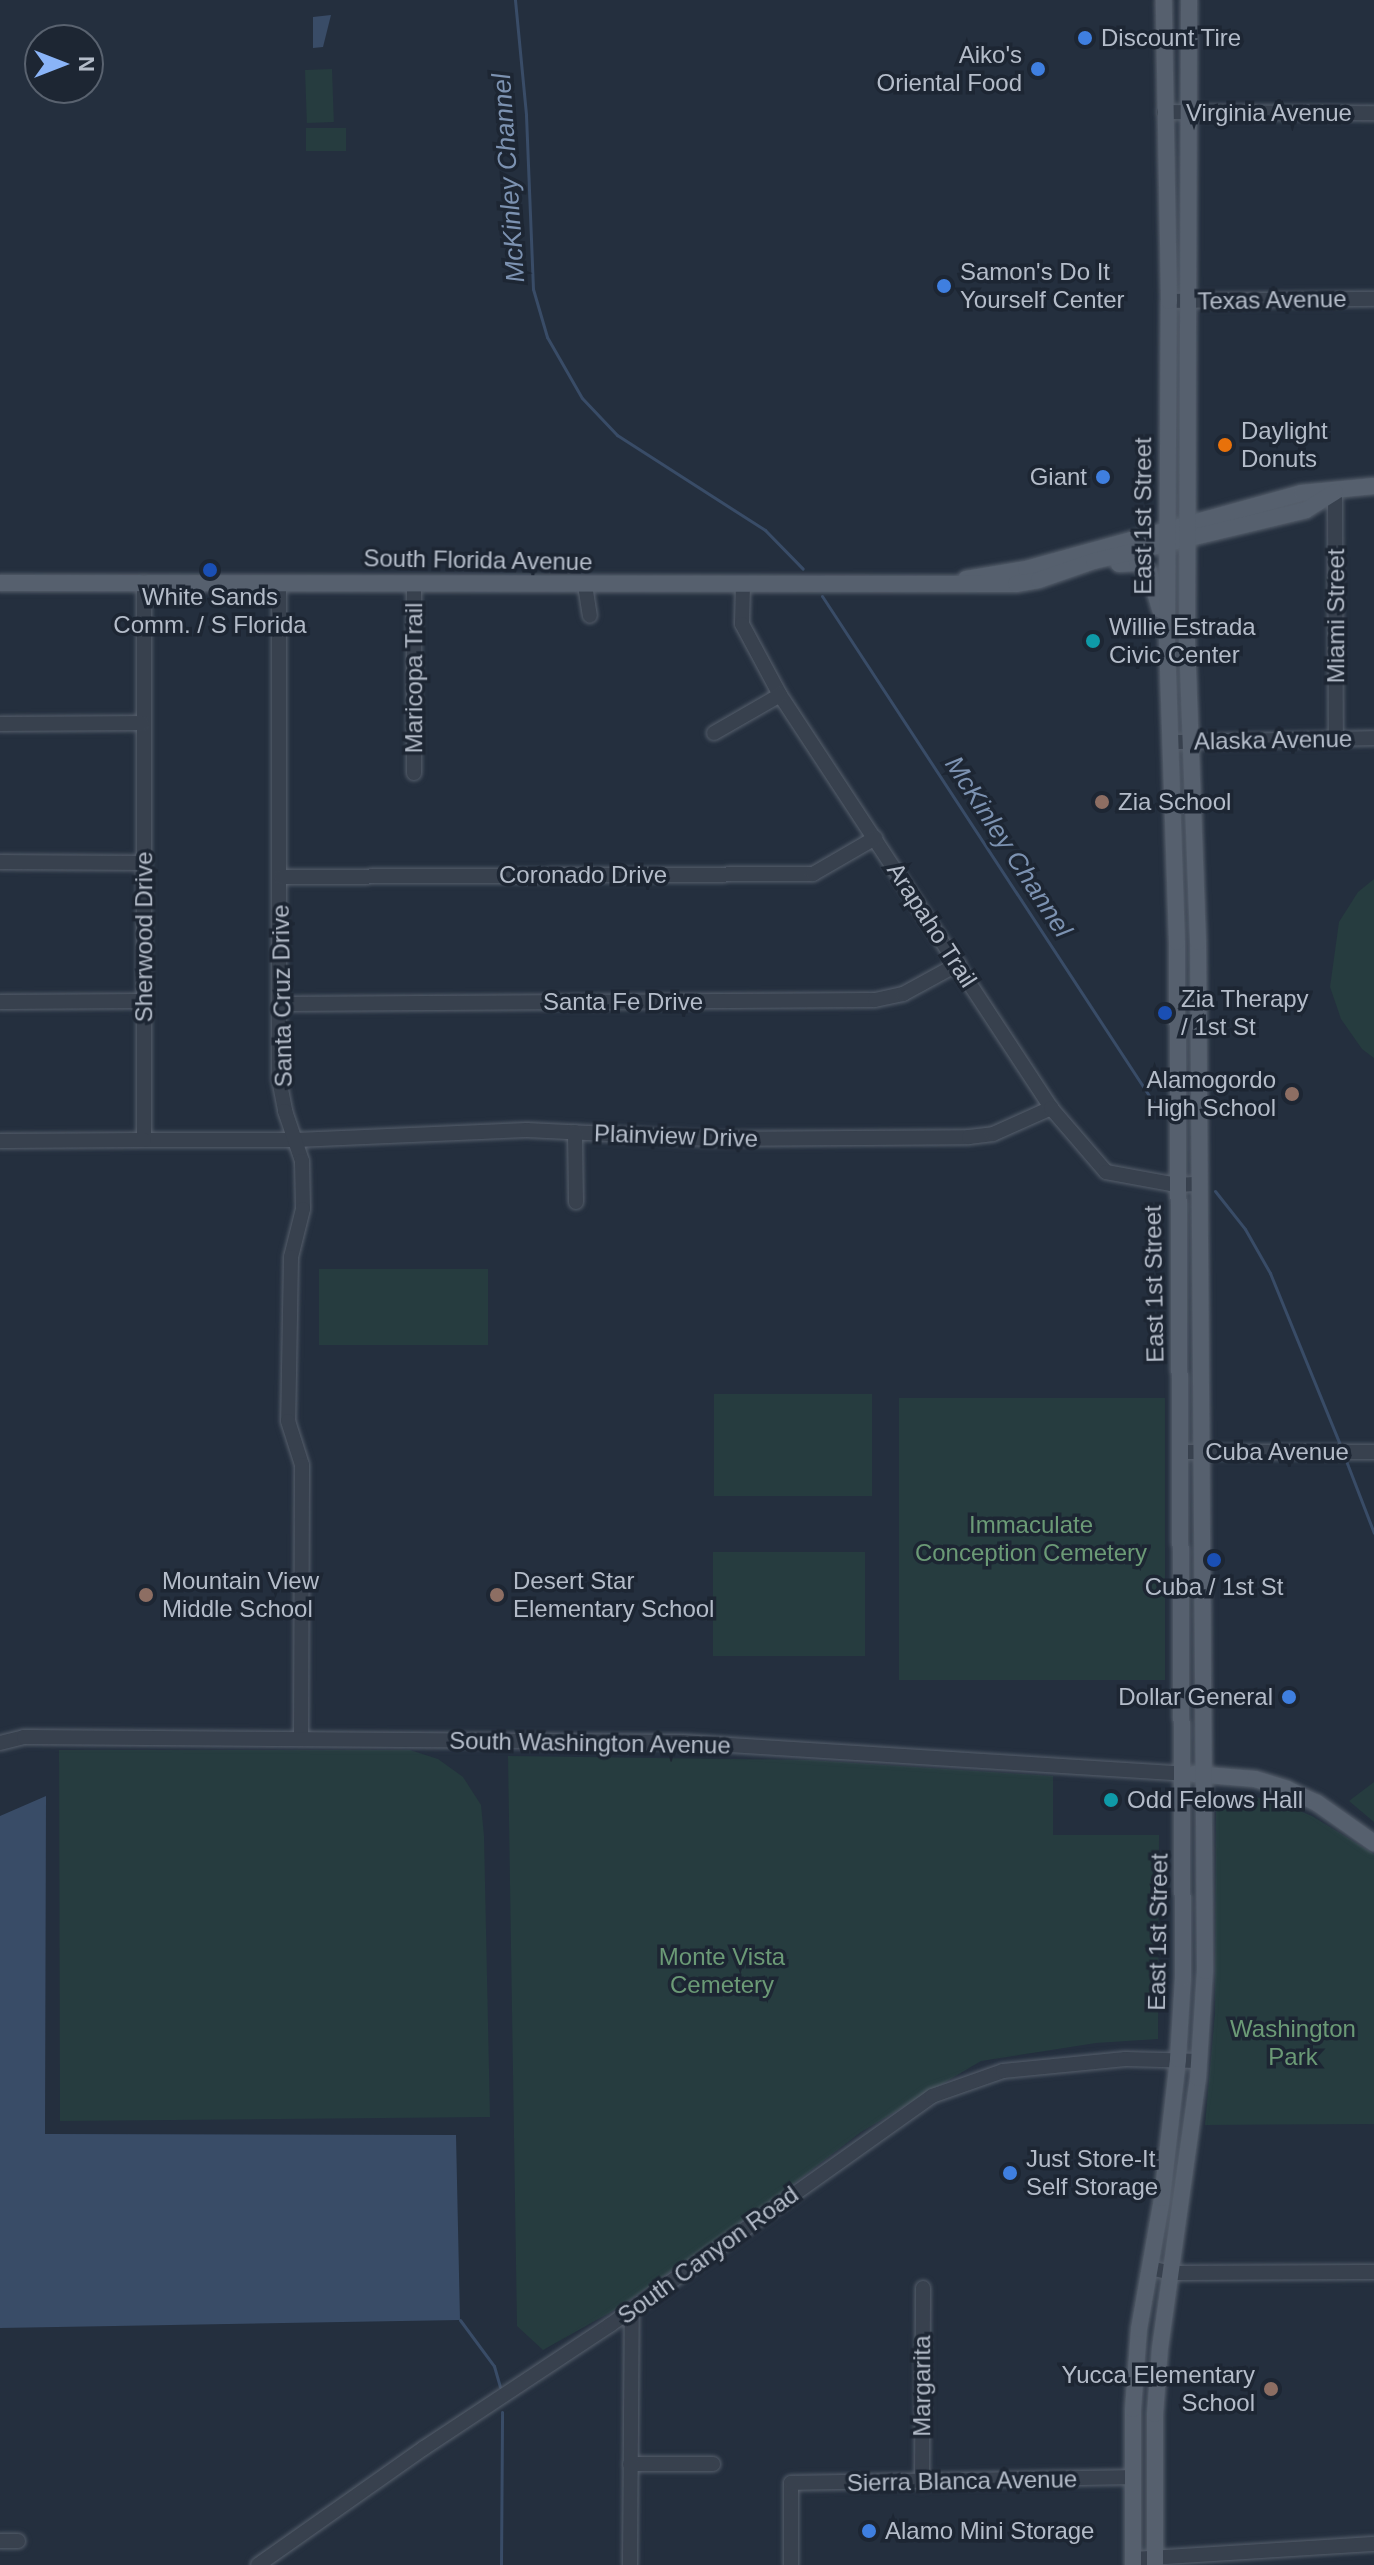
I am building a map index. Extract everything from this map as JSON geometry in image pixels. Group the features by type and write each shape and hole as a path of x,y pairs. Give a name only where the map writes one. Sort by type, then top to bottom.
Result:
{"main road":[{"name":"East 1st Street","path":"1133,2562 1139,2329 1178,2059 1183,1978 1172,742 1166,537 1169,301 1164,0"},
{"name":"East 1st Street","path":"1155,2562 1155,2414 1160,2348 1199,2061 1205,1971 1199,1184 1187,540 1189,0"},
{"name":"South Florida Avenue","path":"0,583 585,585 956,582 989,586 1039,580 1166,537 1188,522 1302,493 1374,486"},
{"path":"1166,537 1187,540 1306,510 1335,492"},
{"name":"South Florida Avenue","path":"956,582 1166,537"},
{"path":"1039,580 1137,563 1149,571 1167,638"},
{"path":"1181,1773 1255,1779 1287,1789 1317,1803 1374,1843"}],"street":[{"name":"Virginia Avenue","path":"1164,112 1374,113"},
{"name":"Texas Avenue","path":"1169,301 1374,299"},
{"name":"Miami Street","path":"1335,492 1336,739"},
{"name":"Sherwood Drive","path":"144,582 144,1140"},
{"name":"Santa Cruz Drive","path":"279,583 279,1079 285,1111 302,1161 303,1209 291,1257 288,1421 302,1465 301,1739"},
{"name":"Maricopa Trail","path":"414,583 414,773"},
{"name":"Arapaho Trail","path":"743,583 742,624 780,695 1051,1108 1106,1172 1177,1185 1199,1184"},
{"path":"585,585 590,616"},
{"path":"714,733 780,695"},
{"path":"0,724 142,723"},
{"name":"Alaska Avenue","path":"1172,742 1374,738"},
{"name":"Coronado Drive","path":"281,877 813,874 875,838"},
{"path":"0,862 144,863"},
{"name":"Santa Fe Drive","path":"280,1004 875,1000 903,994 958,964"},
{"path":"0,1002 144,1001"},
{"name":"Plainview Drive","path":"296,1140 527,1130 710,1139 969,1137 993,1134 1051,1108"},
{"path":"575,1132 576,1202"},
{"path":"0,1141 296,1140"},
{"path":"1178,1314 1199,1316"},
{"name":"Cuba Avenue","path":"1180,1452 1369,1452"},
{"name":"South Washington Avenue","path":"0,1743 24,1737 682,1742 1181,1773"},
{"name":"South Canyon Road","path":"258,2565 424,2448 632,2310 932,2096 1003,2071 1125,2059 1199,2061"},
{"path":"1150,2268 1171,2273 1374,2272"},
{"name":"Margarita","path":"922,2483 923,2288"},
{"path":"630,2565 632,2310"},
{"path":"630,2464 713,2464"},
{"name":"Sierra Blanca Avenue","path":"791,2565 791,2483 1133,2477"},
{"path":"0,2541 18,2541"},
{"path":"1133,2562 1238,2560 1374,2544"}],"green space":[{"path":"332,69 334,122 307,123 305,70"},
{"path":"306,128 346,128 346,151 306,151"},
{"path":"1374,879 1374,1058 1362,1049 1341,1019 1330,987 1339,922 1358,892"},
{"path":"319,1269 488,1269 488,1345 319,1345"},
{"path":"714,1394 872,1394 872,1496 714,1496"},
{"name":"Immaculate Conception Cemetery","path":"899,1398 1165,1398 1165,1680 899,1680"},
{"path":"713,1552 865,1552 865,1656 713,1656"},
{"path":"59,1750 410,1750 438,1759 463,1777 481,1805 484,1836 490,2117 60,2121"},
{"name":"Monte Vista Cemetery","path":"508,1756 810,1760 1053,1776 1053,1835 1159,1835 1158,2039 1096,2043 981,2061 861,2132 758,2211 618,2308 543,2350 517,2326"},
{"path":"1374,1782 1374,1822 1349,1801"},
{"name":"Washington Park","path":"1225,1792 1283,1804 1312,1816 1374,1854 1374,2124 1205,2125 1215,2013 1216,1804"}],"water":[{"path":"331,15 323,47 313,48 313,17"},
{"path":"46,1796 45,2134 456,2135 460,2320 0,2328 0,1816"}],"waterway":[{"name":"McKinley Channel","path":"515,0 526,115 533,289 547,337 582,398 617,435 765,530 803,569"},
{"name":"McKinley Channel","path":"822,596 1163,1117"},
{"name":"McKinley Channel","path":"1215,1191 1245,1229 1270,1273 1341,1447"},
{"name":"McKinley Channel","path":"1345,1458 1374,1533"},
{"path":"460,2320 494,2366 500,2387"},
{"path":"501,2565 502,2412"}],"place":[{"name":"Discount Tire","path":"1085,38"},
{"name":"Aiko's Oriental Food","path":"1038,69"},
{"name":"Samon's Do It Yourself Center","path":"944,286"},
{"name":"Daylight Donuts","path":"1225,445"},
{"name":"Giant","path":"1103,477"},
{"name":"White Sands Comm. / S Florida","path":"210,570"},
{"name":"Willie Estrada Civic Center","path":"1093,641"},
{"name":"Zia School","path":"1102,802"},
{"name":"Zia Therapy / 1st St","path":"1165,1013"},
{"name":"Alamogordo High School","path":"1292,1094"},
{"name":"Cuba / 1st St","path":"1214,1560"},
{"name":"Mountain View Middle School","path":"146,1595"},
{"name":"Desert Star Elementary School","path":"497,1595"},
{"name":"Dollar General","path":"1289,1697"},
{"name":"Odd Felows Hall","path":"1111,1800"},
{"name":"Just Store-It Self Storage","path":"1010,2173"},
{"name":"Yucca Elementary School","path":"1271,2389"},
{"name":"Alamo Mini Storage","path":"869,2531"}]}
